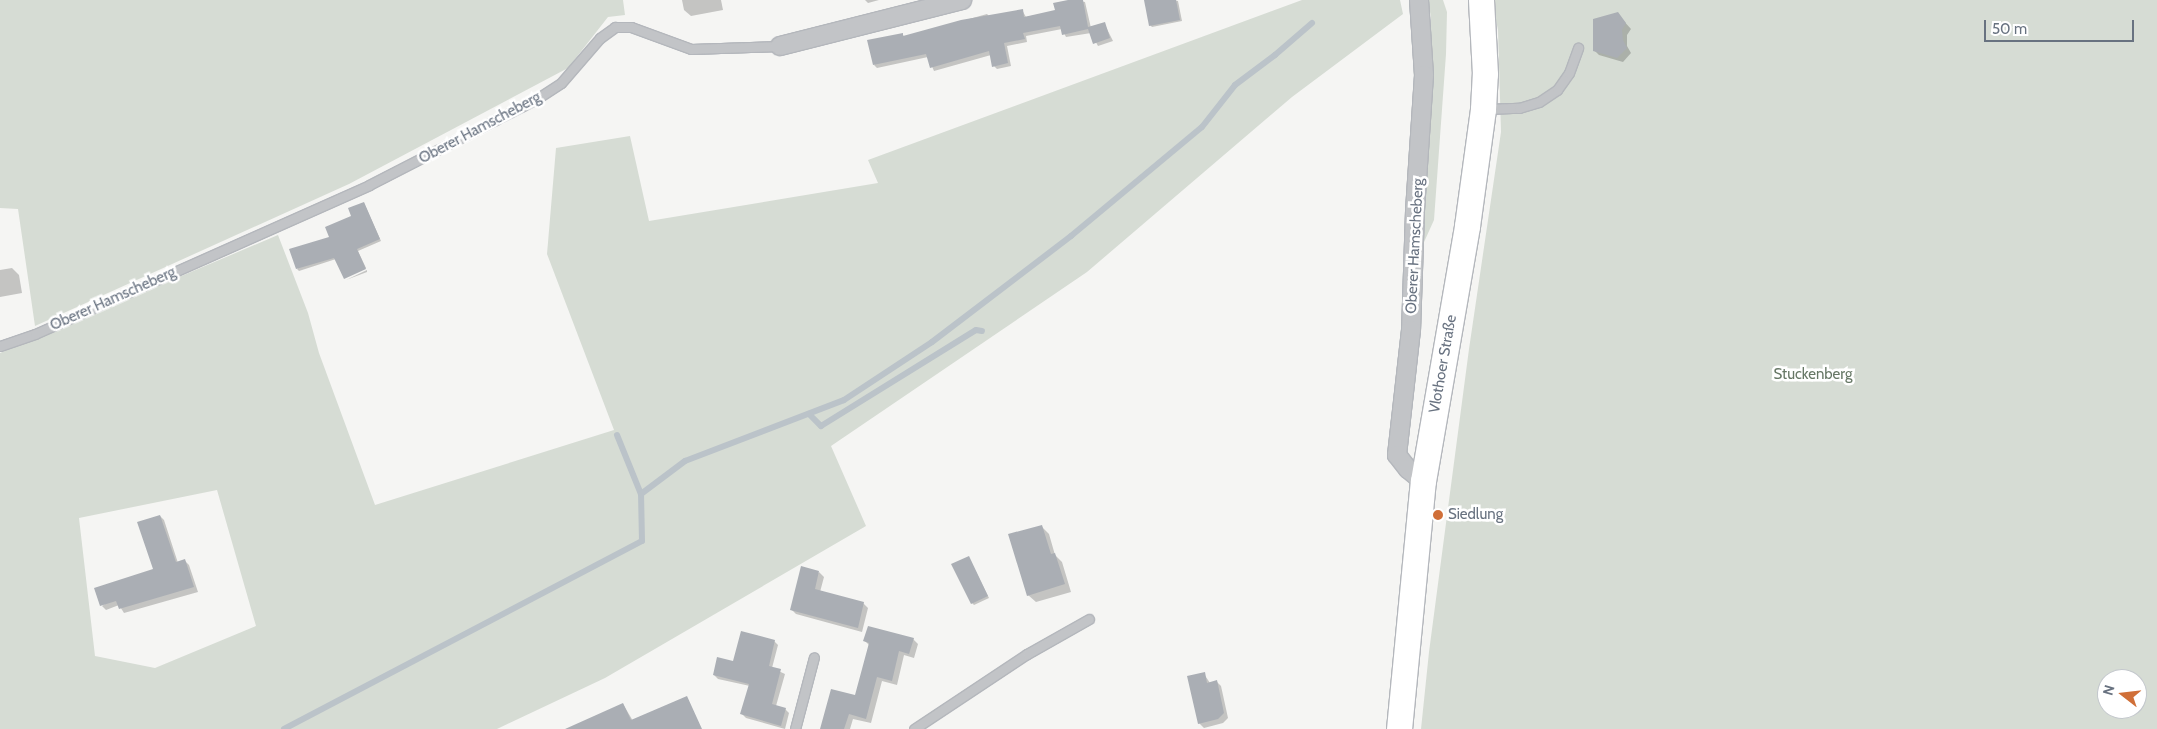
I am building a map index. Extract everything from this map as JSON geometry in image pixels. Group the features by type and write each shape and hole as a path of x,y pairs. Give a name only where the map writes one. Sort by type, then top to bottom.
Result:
{"main road":[{"name":"Vlothoer Straße","path":"1400,729 1423,480 1467,226 1483,109 1485,65 1481,0"}],"street":[{"name":"Oberer Hamscheberg","path":"780,46 962,0"},
{"name":"Oberer Hamscheberg","path":"1419,0 1424,75 1415,211 1411,330 1397,455 1408,470 1423,480"}],"lane":[{"name":"Oberer Hamscheberg","path":"0,346 35,334 369,185 530,103 561,82 600,38 615,27 631,27 691,49 780,46"},
{"path":"1483,109 1519,108 1539,102 1556,90 1569,73 1578,48"},
{"path":"914,729 1026,654 1089,619"},
{"path":"795,729 814,657"}],"green space":[{"path":"0,0 623,0 625,15 608,17 568,68 349,184 35,326 18,209 0,208"},
{"path":"1302,0 1400,0 1403,14 1292,97 1087,272 831,446 866,526 605,678 497,729 0,729 0,353 278,235 308,313 319,353 375,505 614,430 547,254 556,148 630,136 649,221 878,183 868,160","holes":["217,490 256,626 155,668 95,656 79,518"]},
{"path":"1428,0 1443,0 1447,12 1446,54 1434,220 1420,251 1431,18"},
{"name":"Stuckenberg","path":"1492,0 2157,0 2157,729 1421,729 1429,652 1469,349 1501,132 1498,30"}],"building":[{"path":"1083,0 1088,27 1105,22 1110,38 1093,44 1088,29 1062,35 1060,26 1023,33 1025,39 1004,43 1008,63 992,67 989,51 930,68 926,54 873,65 867,40 903,33 903,36 961,20 1023,9 1024,17 1055,10 1053,3"},
{"path":"1144,0 1176,0 1180,20 1149,26"},
{"path":"1618,12 1626,23 1622,30 1623,40 1627,48 1617,58 1593,51 1593,19"},
{"path":"364,202 380,239 357,249 366,269 344,279 334,258 296,269 289,249 329,237 325,227 351,216 348,208"},
{"path":"160,515 176,562 185,559 194,587 119,609 116,601 100,606 94,588 153,569 137,522"},
{"path":"1042,525 1051,554 1055,553 1065,584 1027,596 1008,534"},
{"path":"969,556 988,596 971,604 951,564"},
{"path":"801,566 819,571 815,589 864,602 858,628 790,610"},
{"path":"868,626 914,638 909,654 899,651 892,681 877,677 866,719 849,714 844,729 820,729 831,689 855,695 869,643 863,641"},
{"path":"741,631 775,640 769,666 781,669 772,704 786,708 781,726 740,714 749,684 713,675 717,657 733,661"},
{"path":"1205,672 1207,683 1217,680 1224,713 1218,719 1198,724 1187,676"},
{"path":"687,696 702,729 565,729 623,703 631,720"}],"waterway":[{"path":"284,729 642,541 641,494 685,461 844,400 932,342 1071,236 1202,127 1235,85 1275,55 1312,23"},
{"path":"809,414 821,426 976,330 982,331"},
{"path":"617,435 641,494"}],"place":[{"name":"Siedlung","path":"1438,515"}]}
